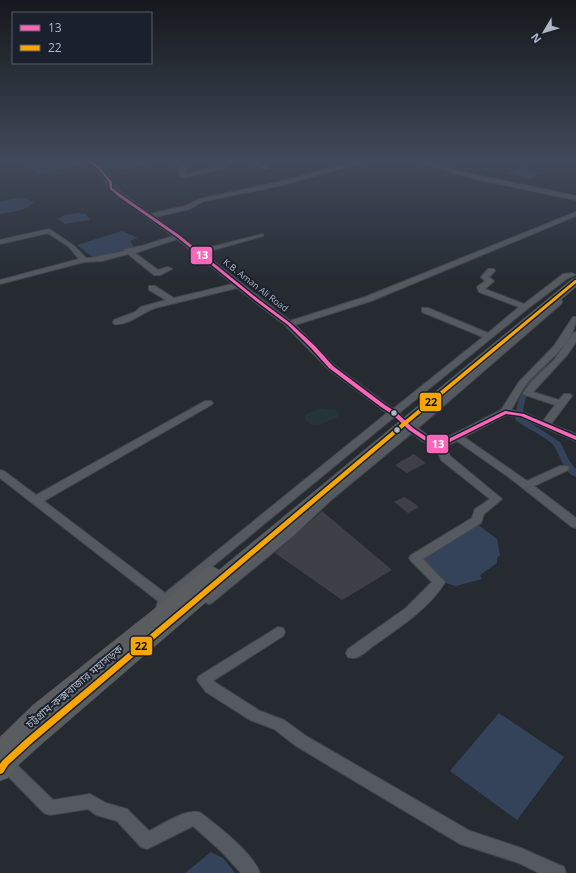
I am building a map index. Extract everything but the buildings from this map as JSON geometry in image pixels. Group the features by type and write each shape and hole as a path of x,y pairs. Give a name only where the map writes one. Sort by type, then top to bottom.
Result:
{"highway":[{"name":"চট্টগ্রাম-কক্সবাজার মহাসড়ক","path":"2,762 29,741 126,650 404,424 557,297 575,275"},
{"name":"চট্টগ্রাম-কক্সবাজার মহাসড়ক","path":"126,650 162,608 253,540 575,275"}],"street":[{"name":"K.B. Aman Ali Road","path":"127,201 199,252 238,285 289,324 331,367 395,414"},
{"path":"149,216 187,208 201,201"},
{"path":"289,324 368,299 576,214"},
{"path":"0,242 49,231 71,246 84,260"},
{"path":"0,282 84,260 89,261 128,251 178,236"},
{"path":"199,252 261,236"},
{"path":"128,251 157,273 168,269"},
{"path":"491,271 485,276 490,281 480,288 490,294 526,307"},
{"path":"0,473 35,500 162,608 206,566 395,414 489,336 566,276 575,275"},
{"path":"116,322 138,314 144,309 173,300 238,285"},
{"path":"152,288 173,300"},
{"path":"126,650 156,642 248,567 409,427 542,316 558,302 557,297"},
{"path":"424,310 489,336"},
{"path":"513,413 522,384 557,348 576,319"},
{"path":"545,425 564,400 528,393 532,386 545,376 560,358 576,335"},
{"path":"35,500 208,403"},
{"path":"409,427 426,440 440,445 513,413 576,438"},
{"path":"458,437 576,524"},
{"path":"353,653 374,639 429,595 439,582 414,558 477,520 479,512 497,498 445,458 440,445"},
{"path":"526,486 564,468"},
{"path":"278,632 204,680 211,688 255,716 279,724 301,741 466,838 521,856 558,873"},
{"path":"2,762 50,808 90,801 102,810 120,814 147,841 187,820 195,818 227,845 252,873"}],"shaded area":[{"path":"321,408 336,410 339,414 338,417 319,425 310,424 305,420 306,414"}],"water":[{"path":"0,201 34,202 23,209 0,214"},
{"path":"78,213 86,214 90,220 65,224 58,219 64,215"},
{"path":"122,231 138,238 130,241 134,247 94,258 77,245"},
{"path":"477,524 497,539 500,555 497,558 497,563 480,575 482,579 456,586 441,582 418,559"},
{"path":"499,713 564,757 517,820 450,771"},
{"path":"211,852 223,858 235,873 185,873"}],"waterway":[{"path":"547,368 535,378 526,390 519,411 519,419 557,444 566,463 576,474"}],"transit line":[{"name":"13","path":"127,201 178,236 289,324 331,367 394,413 411,429 426,439 440,445 505,412 522,415 576,438"},
{"name":"22","path":"0,771 5,763 29,741 404,424 576,281"}]}
